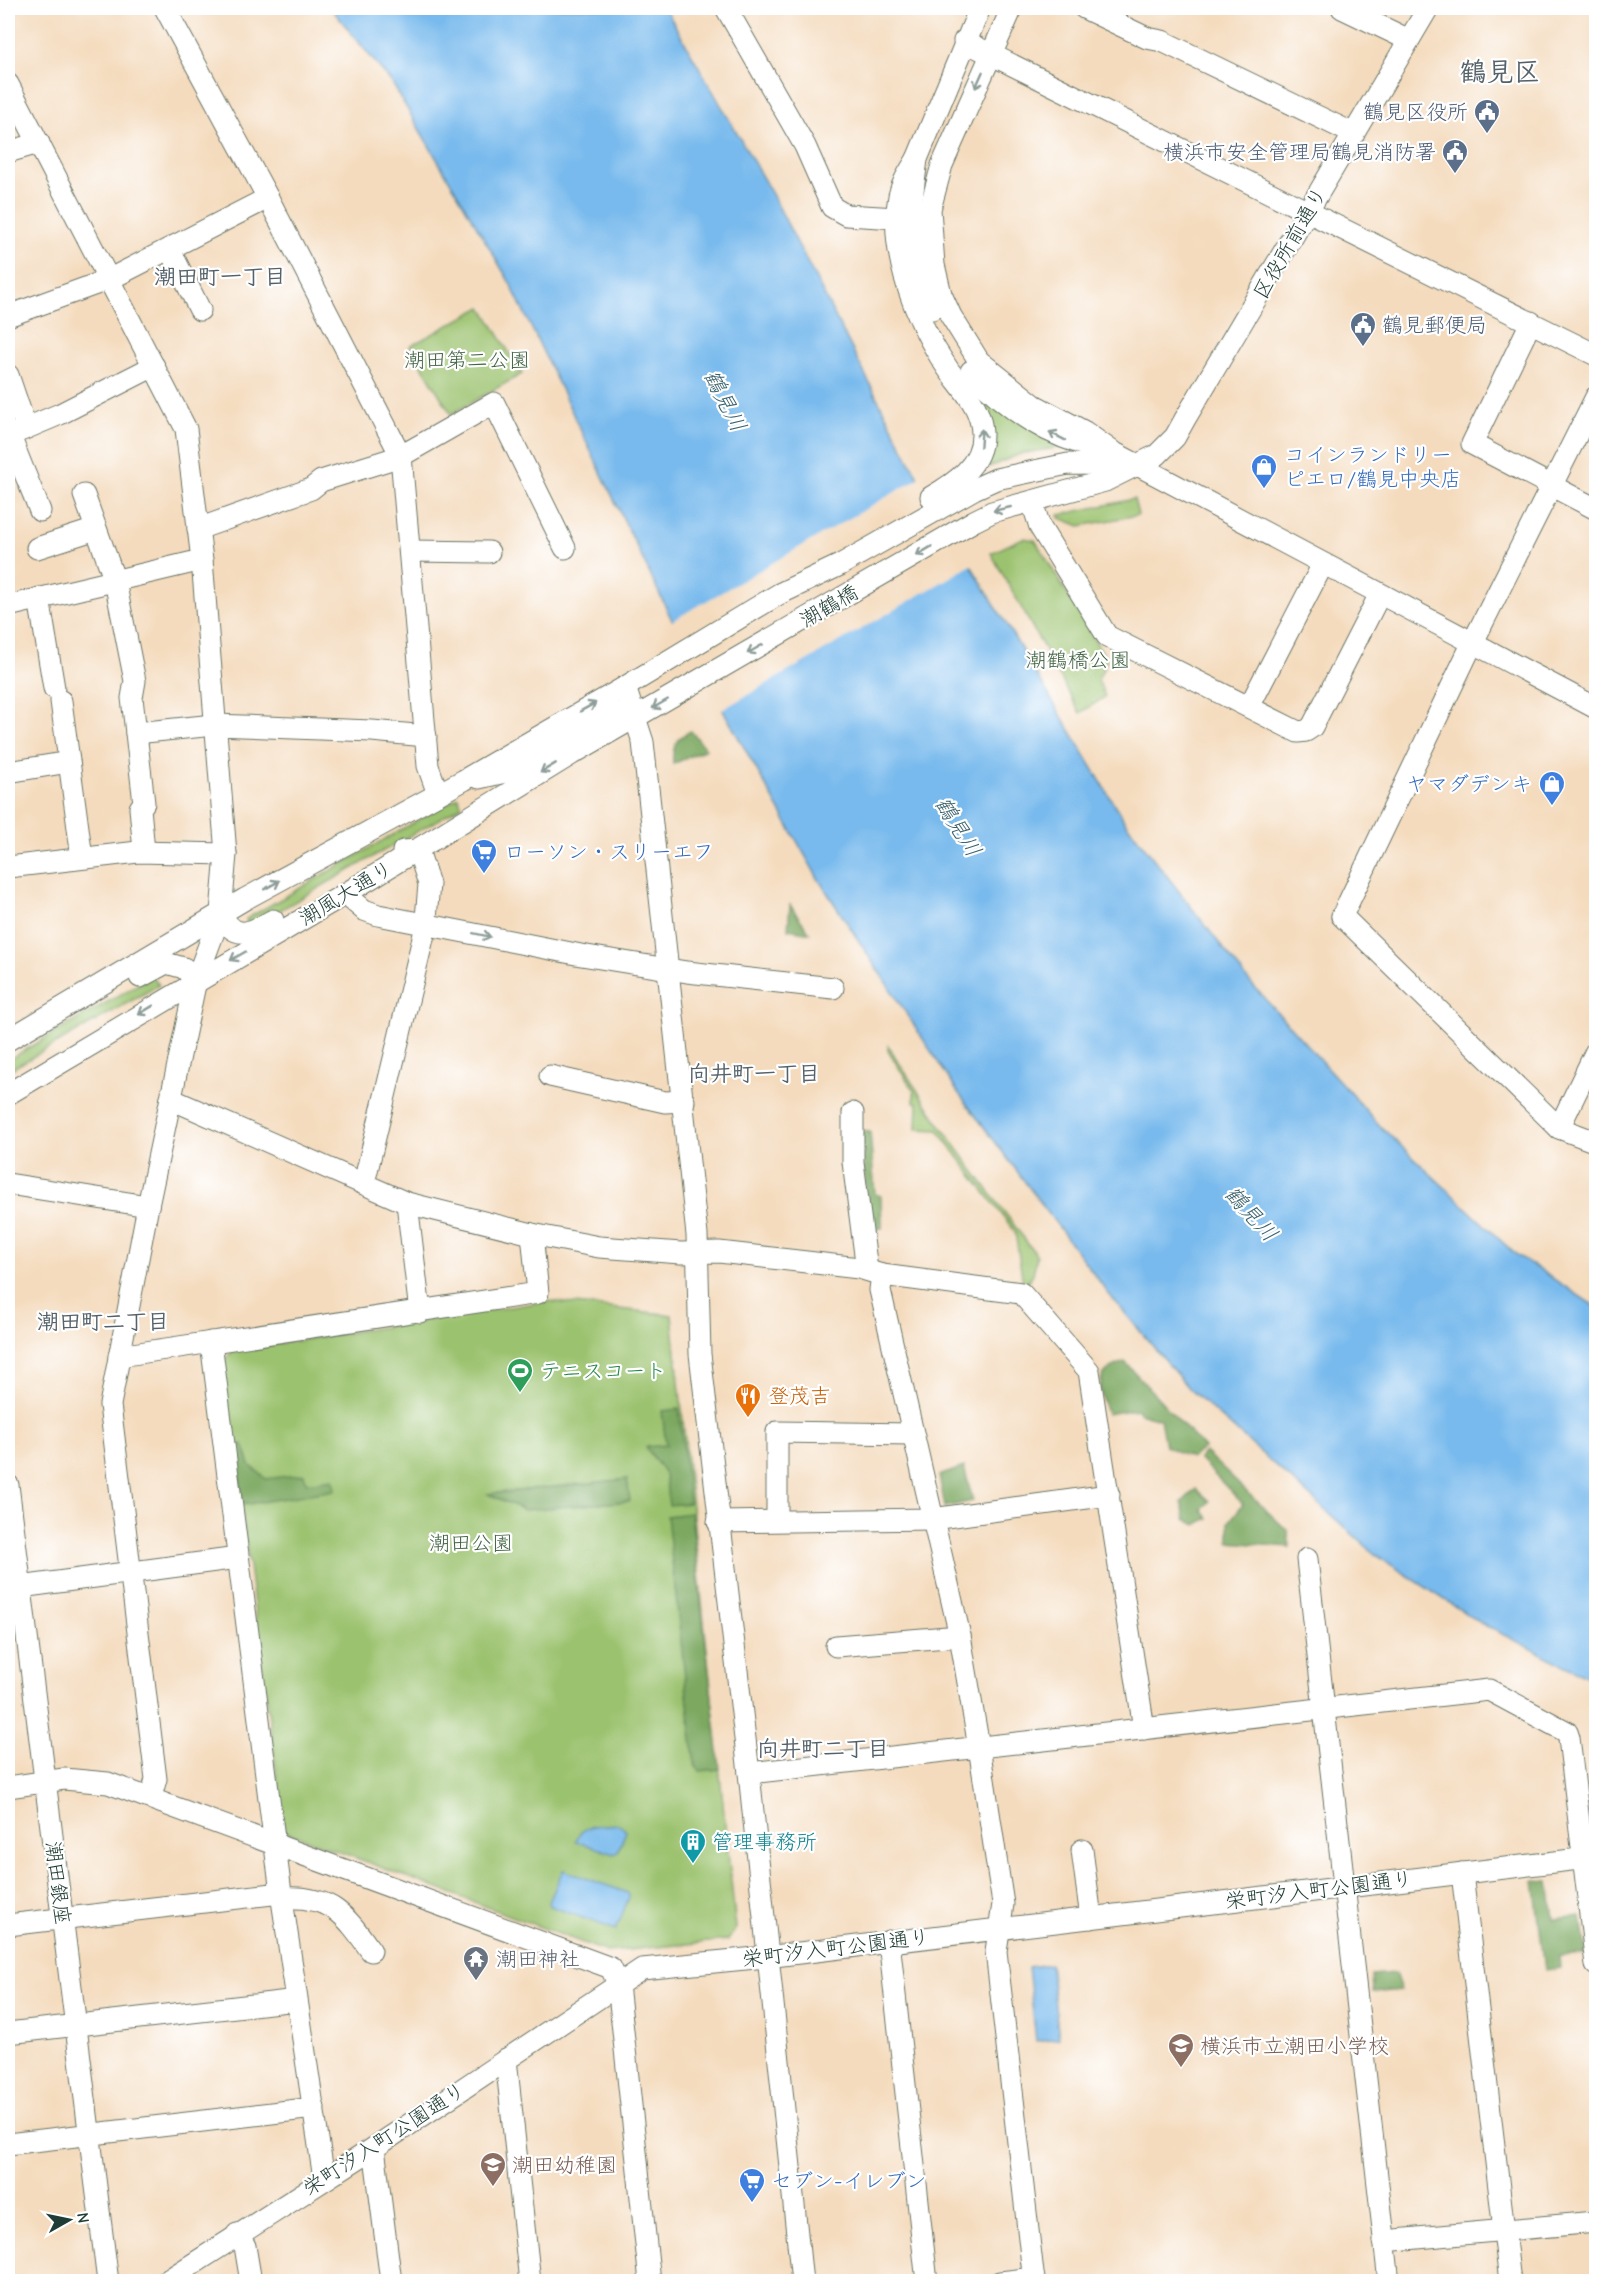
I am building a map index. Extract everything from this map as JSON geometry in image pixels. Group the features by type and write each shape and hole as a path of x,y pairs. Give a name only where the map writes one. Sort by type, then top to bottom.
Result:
{"street":[{"path":"165,8 268,198 401,456 428,766 438,794"},
{"path":"726,8 805,146 832,207 846,214 897,218"},
{"path":"955,491 978,456 982,435 981,421 975,406 930,341 915,307 905,277 897,218 903,183 917,159 964,41 980,8"},
{"path":"1012,8 942,165 930,209 934,265 941,294 962,338 979,362 1034,405 1084,432 1113,452 1596,708"},
{"path":"1084,8 1147,38 1162,41 1354,134"},
{"path":"1342,8 1409,40"},
{"name":"区役所前通り","path":"1032,502 1105,481 1157,455 1175,437 1428,8"},
{"path":"964,41 1596,355"},
{"path":"8,87 110,279 186,429 202,560 226,854 221,913 196,980 148,1206 110,1405 156,1779 151,1797"},
{"path":"8,152 39,143"},
{"path":"917,159 912,200 917,262 928,298 950,344 986,387 1022,416 1068,441 1113,452"},
{"path":"8,316 110,279 268,198"},
{"path":"170,250 200,309"},
{"path":"1531,322 1472,444 1596,509"},
{"path":"15,433 60,414 153,366"},
{"path":"8,375 23,474 27,478 40,510"},
{"path":"1596,397 1473,644 1342,916 1559,1128 1596,1142"},
{"path":"198,529 310,489 321,481 401,456 494,403 565,548"},
{"path":"955,491 996,479 1068,464 1137,465"},
{"name":"潮鶴橋","path":"673,658 779,594 840,565 955,491"},
{"path":"84,495 115,581 135,681 132,698 144,803 140,808 144,851"},
{"path":"1032,502 1040,527 1107,636 1298,732 1312,727 1380,594"},
{"name":"潮鶴橋","path":"684,689 974,521 992,512 1032,502"},
{"path":"37,548 96,529"},
{"path":"410,551 489,552"},
{"path":"8,606 202,560"},
{"path":"1249,707 1323,564"},
{"path":"39,598 58,694 82,858"},
{"name":"潮風大通り","path":"8,1041 221,913 464,780 673,658"},
{"path":"625,687 643,742 684,1101 699,1253 700,1354 748,1773 802,2282"},
{"name":"潮風大通り","path":"8,1094 684,689"},
{"path":"464,780 515,770 613,714 620,713 635,718"},
{"path":"136,733 214,725 372,731 426,736"},
{"path":"8,772 69,762"},
{"path":"221,913 225,922 233,930 250,933 391,853 418,850 424,862 429,884 425,923 364,1183"},
{"path":"8,867 144,851 226,854"},
{"path":"345,894 364,910 581,956 669,969 833,988"},
{"path":"8,1041 58,1026 166,963 184,968 196,980"},
{"path":"1559,1128 1590,1084 1596,1051"},
{"path":"550,1076 665,1102 684,1101"},
{"path":"171,1099 406,1203 532,1234 598,1246 699,1253 719,1252 1012,1290 1023,1295 1089,1371 1144,1729"},
{"path":"853,1113 853,1162 874,1273 880,1290 960,1636 1003,1904 996,1951 1034,2280 1000,2282"},
{"path":"8,1184 148,1206"},
{"path":"406,1203 420,1312"},
{"path":"119,1356 537,1293 532,1234"},
{"path":"211,1342 281,1896 324,2179"},
{"path":"777,1520 777,1432 912,1434"},
{"name":"潮田銀座","path":"8,1485 108,2282"},
{"path":"718,1522 932,1519 1109,1495"},
{"path":"20,1587 238,1558"},
{"path":"1307,1559 1322,1710 1389,2282"},
{"path":"836,1646 960,1636"},
{"path":"748,1773 1489,1690 1567,1732 1590,1858 1596,1965"},
{"path":"8,1786 79,1779 108,1783 610,1968 618,1984 650,2282"},
{"path":"1082,1850 1091,1918"},
{"name":"栄町汐入町公園通り","path":"165,2282 374,2148 642,1969 766,1957 1590,1858"},
{"path":"1461,1873 1510,2282"},
{"path":"8,1925 281,1896 315,1898 337,1909 348,1918 371,1951"},
{"path":"889,1941 927,2282"},
{"path":"8,2034 297,2000"},
{"path":"506,2059 530,2282"},
{"path":"8,2144 314,2108"},
{"path":"374,2148 392,2282"},
{"path":"1384,2241 1596,2222"},
{"path":"237,2234 245,2246 251,2282"}],"green space":[{"name":"潮田第二公園","path":"482,307 522,374 451,414 410,346"},
{"path":"978,392 1061,447 1020,454 989,467 986,463 990,426 986,409"},
{"path":"1134,499 1138,515 1080,526 1060,518 1059,515"},
{"name":"潮鶴橋公園","path":"1023,538 1035,540 1107,660 1098,680 1105,697 1080,713 991,553"},
{"path":"691,731 706,749 673,764 673,753 678,740"},
{"path":"458,797 462,806 249,928 246,919"},
{"path":"790,905 810,933 788,929"},
{"path":"152,976 159,985 8,1071 8,1060"},
{"path":"888,1046 940,1125 1037,1256 1033,1274 1026,1284 1023,1283 1015,1232 938,1130 917,1129 918,1103 914,1102 914,1091 888,1051"},
{"path":"861,1131 870,1132 875,1194 881,1196 882,1228 869,1230"},
{"name":"潮田公園","path":"548,1301 672,1315 736,1928 728,1940 607,1952 284,1831 222,1362 233,1351"},
{"path":"1125,1362 1204,1448 1191,1458 1165,1446 1160,1419 1139,1413 1137,1409 1107,1414 1101,1388 1103,1376 1108,1370"},
{"path":"679,1409 689,1503 669,1505 665,1474 646,1447 666,1445 662,1411"},
{"path":"243,1444 250,1465 266,1479 304,1474 306,1483 333,1479 335,1490 243,1505 235,1445"},
{"path":"1205,1452 1288,1531 1289,1547 1229,1542 1229,1522 1243,1504 1199,1459"},
{"path":"964,1467 973,1501 945,1507 939,1476"},
{"path":"627,1479 630,1501 524,1510 488,1494"},
{"path":"1196,1489 1209,1501 1202,1510 1208,1518 1196,1525 1185,1519 1182,1502"},
{"path":"691,1513 720,1769 700,1771 695,1766 667,1516"},
{"path":"1534,1881 1549,1882 1554,1919 1581,1916 1586,1954 1559,1956 1560,1968 1545,1970"},
{"path":"1395,1973 1401,1990 1373,1993 1372,1975"}],"water":[{"name":"鶴見川","path":"331,8 665,8 772,194 918,477 1125,822 1247,979 1381,1127 1514,1253 1596,1307 1596,1681 1482,1624 1376,1555 1189,1389 1108,1293 957,1091 819,880 671,618 509,281 392,83"},
{"path":"619,1824 626,1831 618,1852 614,1854 576,1841 579,1835 588,1828"},
{"path":"563,1870 628,1893 629,1897 616,1930 550,1906 549,1902"},
{"path":"1050,1964 1059,2038 1036,2041 1028,1967"}],"pier":[{"path":"921,477 973,564 720,711 670,622"}],"place":[{"name":"鶴見区役所","path":"1487,135"},
{"name":"横浜市安全管理局鶴見消防署","path":"1455,175"},
{"name":"鶴見郵便局","path":"1363,348"},
{"name":"コインランドリー ピエロ/鶴見中央店","path":"1264,490"},
{"name":"ヤマダデンキ","path":"1552,807"},
{"name":"ローソン・スリーエフ","path":"484,875"},
{"name":"テニスコート","path":"520,1394"},
{"name":"登茂吉","path":"748,1419"},
{"name":"管理事務所","path":"693,1865"},
{"name":"潮田神社","path":"476,1982"},
{"name":"横浜市立潮田小学校","path":"1181,2069"},
{"name":"潮田幼稚園","path":"493,2188"},
{"name":"セブン-イレブン","path":"752,2204"}],"district":[{"name":"鶴見区","path":"1500,72"},
{"name":"潮田町一丁目","path":"220,277"},
{"name":"向井町一丁目","path":"754,1074"},
{"name":"潮田町二丁目","path":"103,1322"},
{"name":"向井町二丁目","path":"823,1749"}]}
